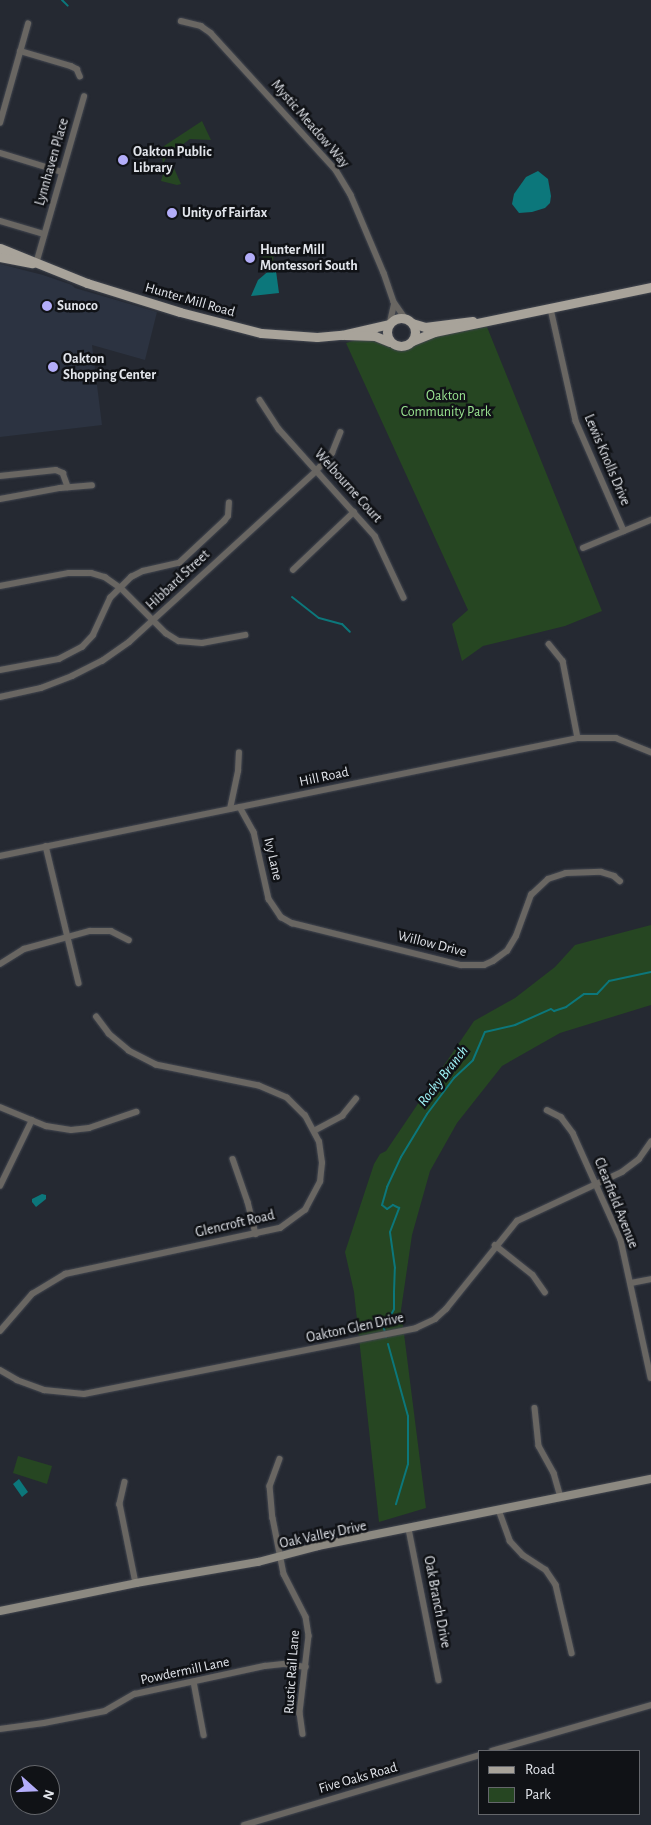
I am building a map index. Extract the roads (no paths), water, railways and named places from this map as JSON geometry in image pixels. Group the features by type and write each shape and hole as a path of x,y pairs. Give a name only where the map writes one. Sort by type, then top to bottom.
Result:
{"main road":[{"name":"Hunter Mill Road","path":"0,248 21,255 36,264"},
{"name":"Hunter Mill Road","path":"0,257 36,264 122,294 236,328 299,337 375,336 401,346 428,334 651,288"},
{"name":"Hunter Mill Road","path":"342,335 390,323 397,318 425,327 461,321 486,321"},
{"path":"409,321 415,333 412,341"},
{"path":"390,323 386,332 391,342"}],"street":[{"name":"Mystic Meadow Way","path":"181,21 201,26 211,33 336,170 351,195 384,273 394,302 409,321"},
{"path":"0,123 28,24"},
{"path":"20,51 71,66 77,69 80,76"},
{"name":"Lynnhaven Place","path":"36,264 84,97"},
{"path":"0,153 62,172"},
{"path":"0,221 44,234"},
{"path":"390,323 394,312 394,302"},
{"name":"Lewis Knolls Drive","path":"551,309 576,421 624,531"},
{"name":"Welbourne Court","path":"260,400 272,421 369,528 382,548 404,598"},
{"name":"Hibbard Street","path":"0,697 41,688 88,669 117,650 154,620 316,471 332,453 340,433"},
{"path":"0,476 56,470 63,473 68,487"},
{"path":"0,499 92,484"},
{"path":"0,670 59,659 75,652 93,635 105,605 121,588 138,573 179,563 224,521 228,516 229,503"},
{"path":"293,570 354,512"},
{"path":"583,548 651,520"},
{"path":"0,586 78,572 105,577 121,588 172,637 188,643 202,644 245,635"},
{"path":"548,644 562,661 578,738"},
{"name":"Hill Road","path":"0,856 578,738 616,738 651,752"},
{"path":"230,809 238,771 239,753"},
{"name":"Ivy Lane","path":"240,807 254,832 269,899 280,917"},
{"path":"46,846 79,983"},
{"name":"Willow Drive","path":"280,917 292,923 461,965 475,966 493,961 507,951 516,936 531,895 548,879 566,873 601,872 620,881"},
{"path":"0,964 24,949 67,936 105,930 117,933 129,940"},
{"name":"Glencroft Road","path":"0,1331 32,1294 65,1274 256,1234 288,1224 311,1202 320,1182 322,1163 314,1131 298,1107 275,1091 260,1086 156,1065 129,1051 108,1034 96,1018"},
{"path":"314,1131 342,1116 356,1100"},
{"path":"0,1107 46,1126 71,1130 89,1128 136,1112"},
{"name":"Clearfield Avenue","path":"547,1110 566,1122 596,1184 624,1249 651,1378"},
{"path":"0,1186 32,1120"},
{"name":"Oakton Glen Drive","path":"0,1370 17,1380 44,1390 84,1394 416,1328 435,1319 446,1309 509,1228 525,1215 596,1184 631,1166 639,1159 651,1142"},
{"path":"233,1159 248,1202 256,1234"},
{"path":"495,1246 534,1274 545,1292"},
{"path":"631,1283 651,1279"},
{"path":"535,1408 539,1446 554,1473 561,1497"},
{"name":"Rustic Rail Lane","path":"280,1459 270,1486 274,1518 288,1584 303,1610 308,1625 309,1648 300,1713 303,1734"},
{"name":"Oak Valley Drive","path":"0,1611 281,1556 318,1546 651,1479"},
{"path":"125,1482 120,1504 136,1583"},
{"path":"499,1510 510,1541 523,1555 546,1570 556,1585 572,1652"},
{"name":"Oak Branch Drive","path":"409,1529 440,1680"},
{"name":"Powdermill Lane","path":"0,1729 44,1723 105,1711 135,1694 275,1664 306,1667"},
{"path":"194,1682 204,1735"},
{"path":"495,1750 651,1705"},
{"name":"Five Oaks Road","path":"244,1825 478,1756"}],"water":[{"path":"538,171 548,179 551,196 550,203 545,208 519,213 512,204 514,194 526,177"},
{"path":"271,269 276,271 279,293 251,296 258,280"},
{"path":"42,1194 46,1195 46,1199 36,1207 32,1199"},
{"path":"19,1479 28,1492 22,1497 13,1484"}],"waterway":[{"path":"62,0 68,6"},
{"path":"292,597 319,618 342,624 350,632"},
{"name":"Rocky Branch","path":"386,1337 384,1328 394,1309 395,1268 390,1232 399,1208 393,1205 387,1209 382,1205 387,1187 401,1157 427,1114 454,1078 473,1060 485,1032 515,1025 551,1009 554,1011 566,1007 584,994 597,994 609,981 651,972"},
{"name":"Rocky Branch","path":"388,1344 408,1416 408,1464 396,1504"}],"place":[{"name":"Oakton Public Library","path":"123,160"},
{"name":"Unity of Fairfax","path":"172,213"},
{"name":"Hunter Mill Montessori South","path":"250,258"},
{"name":"Sunoco","path":"47,306"},
{"name":"Oakton Shopping Center","path":"53,367"}],"park label":[{"name":"Oakton Community Park","path":"446,404"}]}
